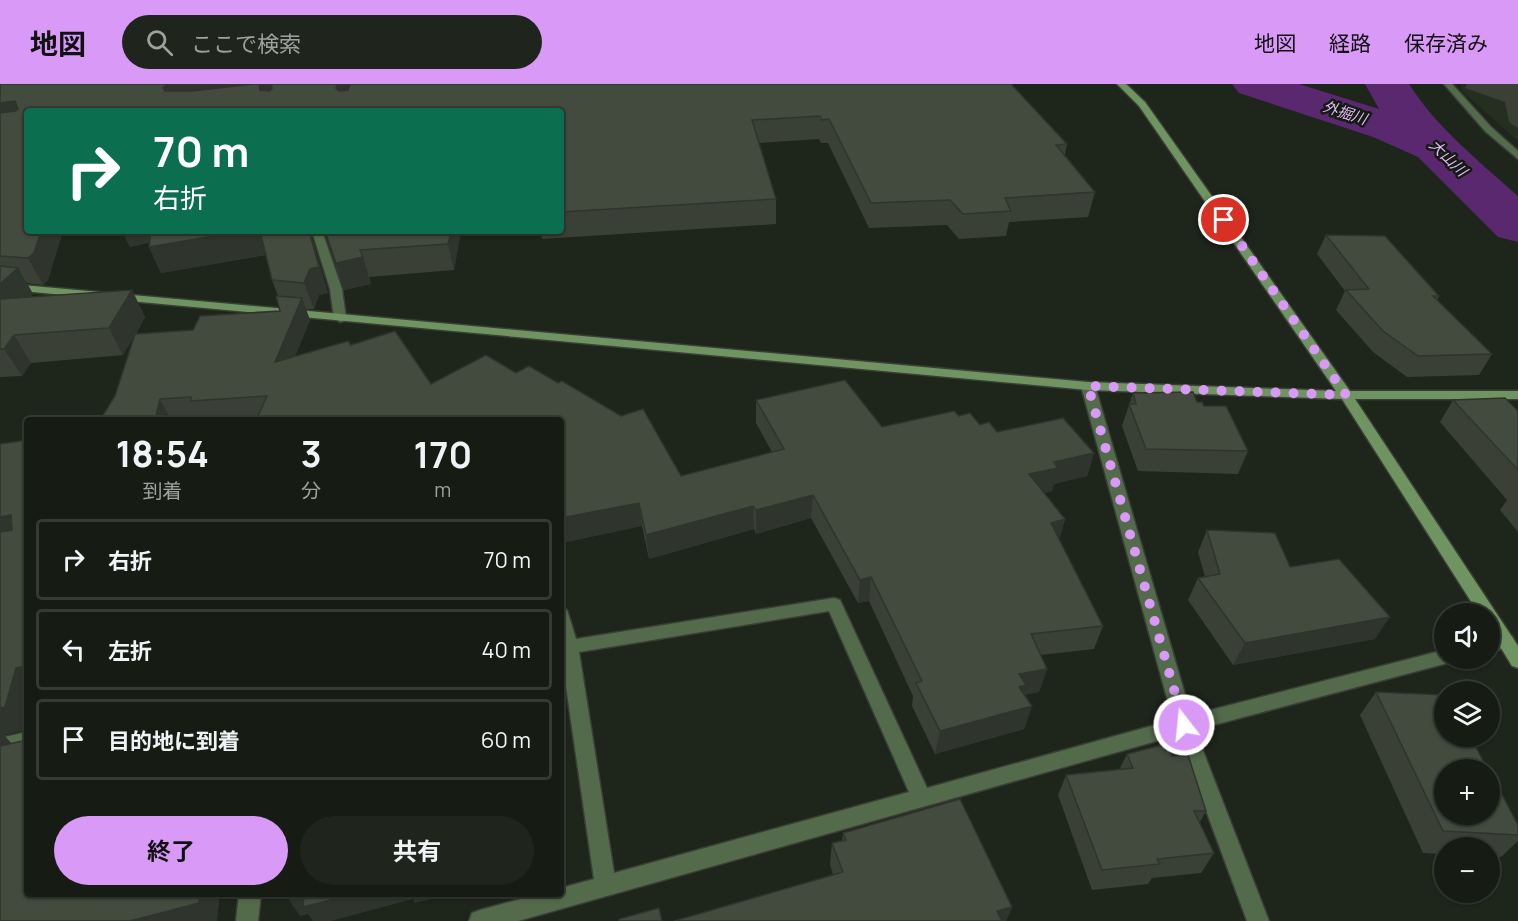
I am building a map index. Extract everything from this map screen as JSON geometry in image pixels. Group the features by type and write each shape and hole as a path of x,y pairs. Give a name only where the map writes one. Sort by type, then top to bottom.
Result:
{"street":[{"path":"1121,84 1142,104 1346,395 1481,603"},
{"path":"1448,84 1488,129 1518,156"},
{"path":"318,234 336,289 340,318"},
{"path":"0,286 1088,386 1346,395 1518,395"},
{"path":"1088,386 1184,725 1258,921"},
{"path":"569,646 834,604 921,797"},
{"path":"564,627 569,646 606,887"},
{"path":"1500,645 1518,661"},
{"path":"480,921 921,797 1434,660"},
{"path":"0,746 24,741"},
{"path":"247,921 250,897"}],"shaded area":[{"path":"1461,84 1518,84 1518,141 1462,91"}],"building":[{"path":"0,84 168,84 163,88 165,91 192,91 259,84 260,90 270,91 271,84 338,84 336,88 339,91 348,90 350,84 1011,84 1067,144 1056,145 1095,192 1005,198 1011,211 963,214 950,200 871,203 829,119 822,120 820,116 752,120 776,199 564,212 564,108 24,108 24,234 40,234 34,253 28,258 0,256 0,113 18,109 15,101 0,103"},
{"path":"151,234 225,234 149,247"},
{"path":"261,234 310,234 319,267 310,269 304,283 272,280"},
{"path":"326,234 450,234 448,244 360,250 363,257 336,263"},
{"path":"1326,235 1385,236 1439,296 1433,296 1492,354 1418,356 1383,331 1346,290 1369,289"},
{"path":"0,266 18,268 0,284"},
{"path":"132,290 109,328 14,335 4,349 0,349 0,299"},
{"path":"276,296 302,298 275,362 348,341 351,345 395,331 431,384 486,355 516,373 529,366 558,383 562,381 621,416 643,409 681,476 784,449 756,400 845,380 882,427 954,411 959,416 970,413 980,425 989,422 997,432 1063,418 1094,453 1054,462 1058,468 1029,474 1065,519 1051,523 1103,626 1031,634 1047,669 1019,674 1026,685 1019,687 1032,706 940,731 916,683 922,681 871,577 860,580 813,495 756,510 753,506 646,535 639,503 564,517 564,417 257,417 267,396 191,401 191,397 160,399 156,417 102,417 115,396 135,334 193,330 200,316 280,311"},
{"path":"1193,392 1197,402 1202,402 1204,406 1226,406 1248,451 1146,449 1129,404 1136,404 1133,393"},
{"path":"1505,398 1518,411 1518,470 1453,400"},
{"path":"24,440 24,667 16,668 5,707 0,708 0,532 12,530 11,515 0,517 0,444"},
{"path":"1207,530 1275,533 1290,567 1339,559 1390,617 1245,643 1198,578 1220,574"},
{"path":"1376,692 1434,695 1434,747 1476,747 1482,759 1434,759 1434,812"},
{"path":"24,741 24,897 200,897 199,903 130,921 0,921 0,746"},
{"path":"1166,744 1172,756 1188,755 1206,811 1194,811 1214,853 1157,859 1160,864 1102,870 1066,775 1133,768 1127,754"},
{"path":"1500,791 1518,825 1518,835 1443,831 1440,825 1500,825"},
{"path":"960,799 1012,907 997,911 1002,921 674,921 843,872 832,843 846,840 843,833"},
{"path":"304,897 341,897 303,907"},
{"path":"659,908 662,921 619,921 619,919"}],"waterway":[{"name":"外掘川","path":"1254,84 1390,127 1435,147"},
{"name":"大山川","path":"1387,84 1403,111 1435,147"},
{"name":"大山川","path":"1435,147 1518,225"}],"route":[{"path":"1184,725 1088,386 1346,395 1224,220"}]}
